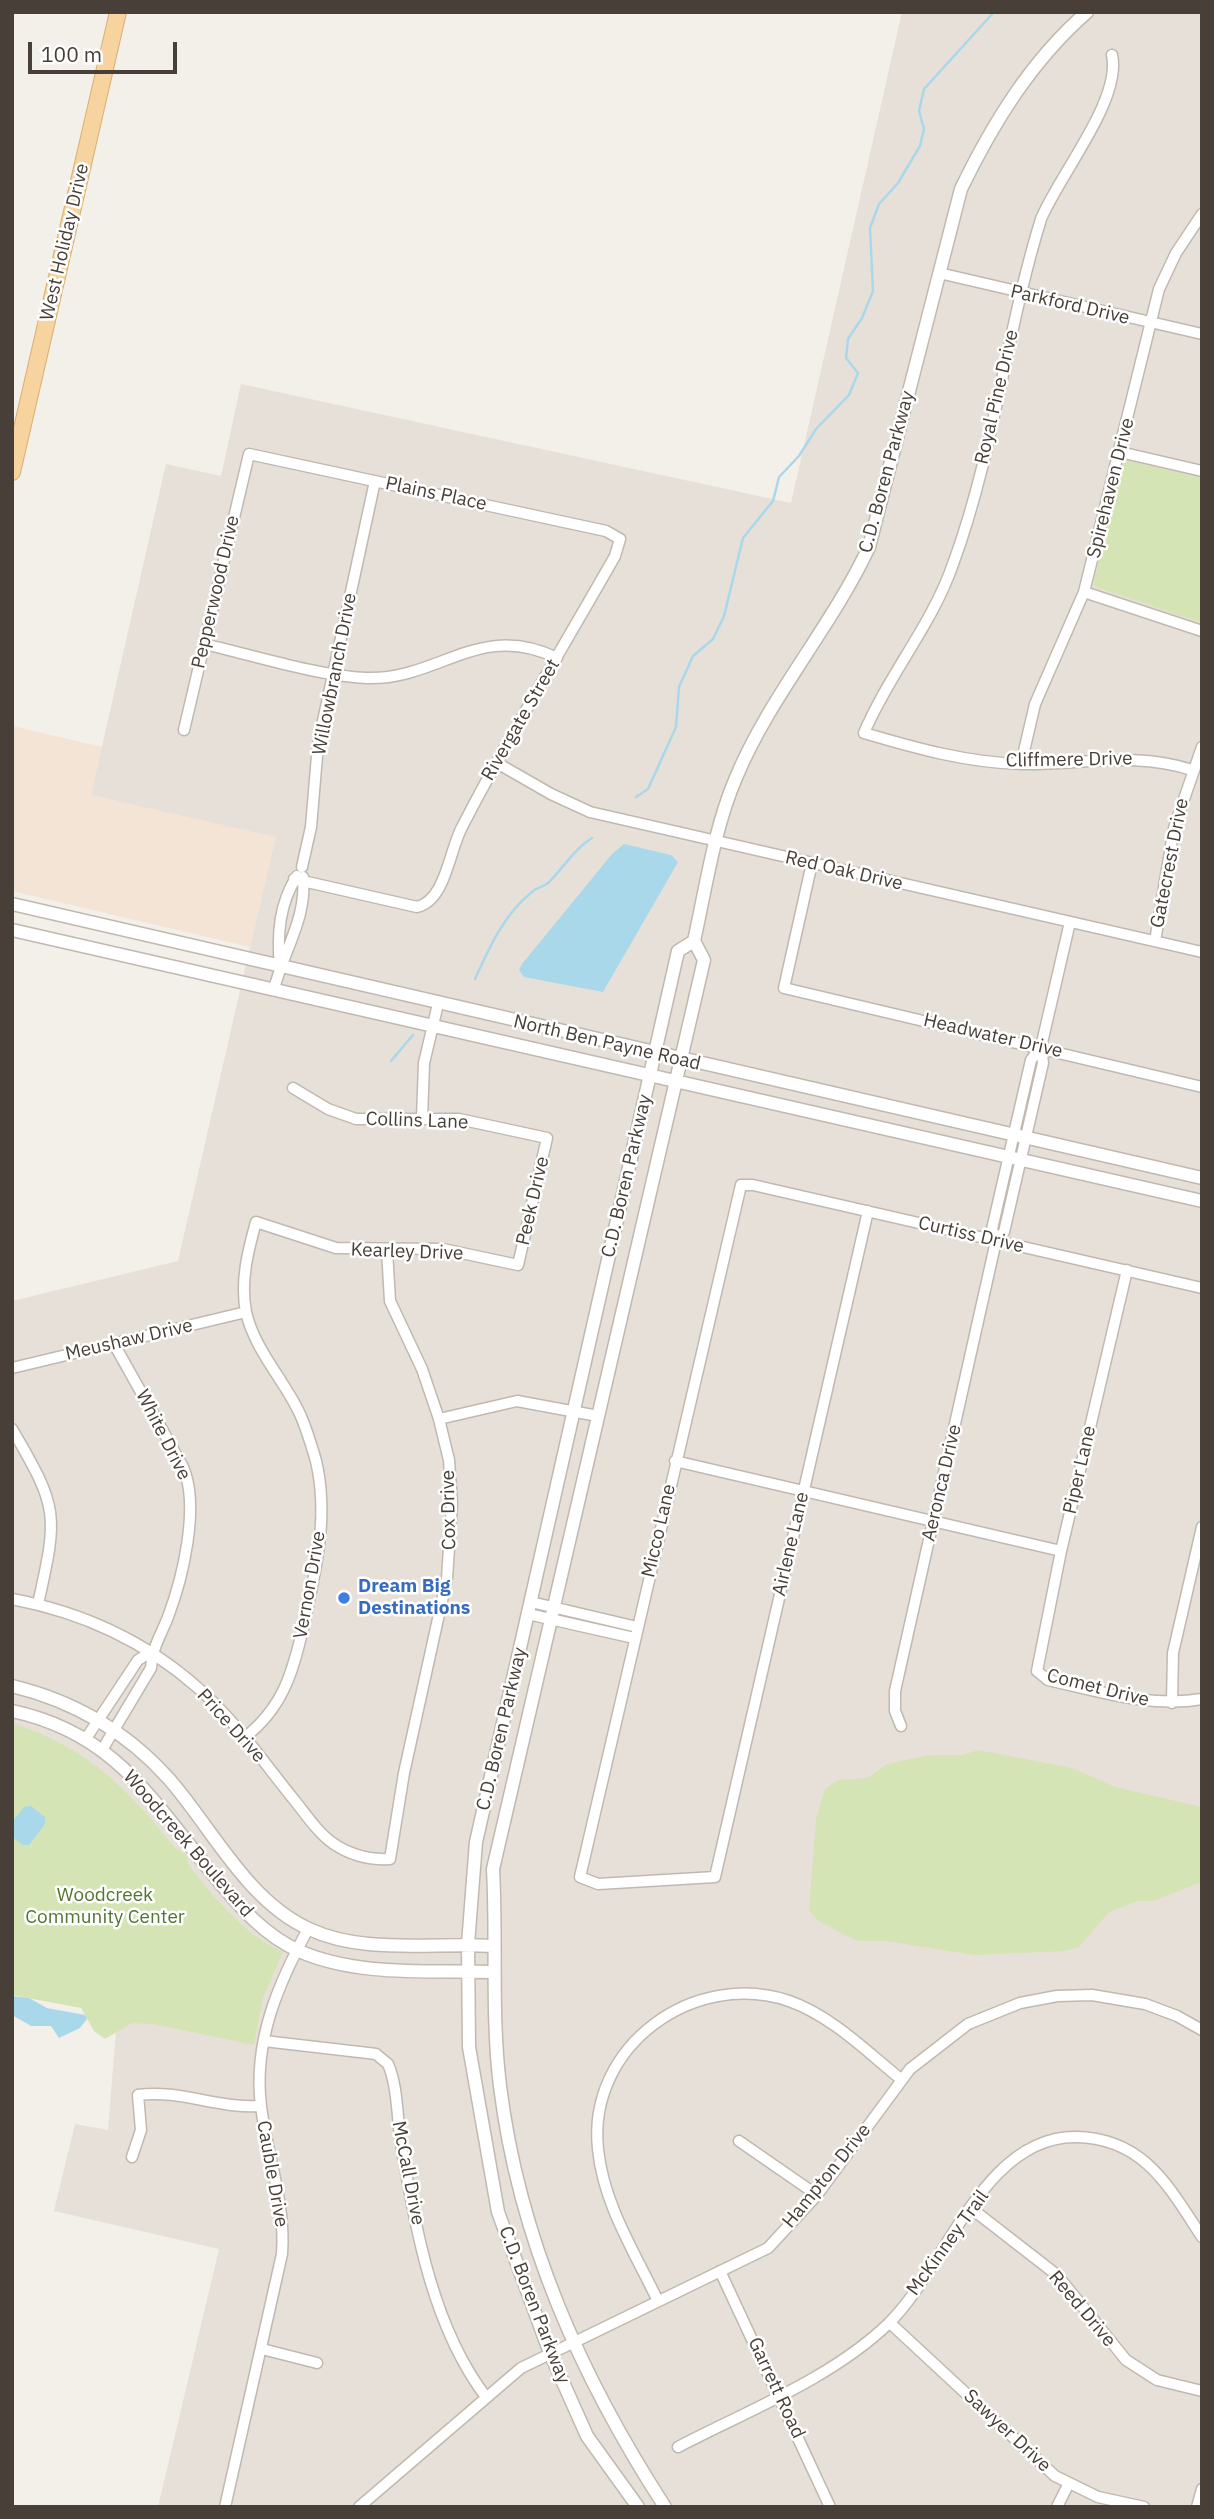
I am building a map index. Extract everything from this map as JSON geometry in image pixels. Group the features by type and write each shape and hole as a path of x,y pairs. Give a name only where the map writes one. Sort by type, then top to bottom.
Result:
{"main road":[{"name":"West Holiday Drive","path":"12,472 118,12"}],"street":[{"name":"C.D. Boren Parkway","path":"665,2507 627,2448 572,2343 545,2274 511,2150 500,2086 493,1972 493,1869 704,960 694,941 716,842 736,778 755,739 854,580 869,547 961,189 984,142 1037,62 1087,12"},
{"name":"Royal Pine Drive","path":"864,733 873,712 928,622 953,566 973,500 1021,293 1048,201 1104,104 1113,67 1112,55"},
{"name":"Spirehaven Drive","path":"1021,764 1035,704 1084,592 1163,276 1202,214"},
{"name":"Parkford Drive","path":"939,273 1202,334"},
{"path":"1120,452 1202,471"},
{"name":"Plains Place","path":"249,454 606,531 620,539"},
{"name":"Pepperwood Drive","path":"184,730 249,454"},
{"name":"Willowbranch Drive","path":"274,989 280,967 294,938 305,895 299,881 311,827 318,744 374,481"},
{"name":"Rivergate Street","path":"299,881 417,907 429,904 436,895 455,840 615,556 620,539"},
{"path":"1084,592 1202,631"},
{"path":"204,644 368,678 401,675 468,649 485,647 529,648 557,658"},
{"name":"Cliffmere Drive","path":"864,733 973,759 1021,764 1143,759 1166,761 1192,770"},
{"name":"Gatecrest Drive","path":"1155,941 1174,828 1202,747"},
{"name":"Red Oak Drive","path":"496,763 590,812 1202,951"},
{"name":"Headwater Drive","path":"812,863 784,988 1202,1087"},
{"name":"Willowbranch Drive","path":"280,967 277,936 287,891 299,881"},
{"name":"North Ben Payne Road","path":"12,904 681,1061 1202,1178"},
{"path":"48,938 53,914"},
{"name":"Aeronca Drive","path":"901,1726 895,1711 895,1691 996,1241 992,1229 1043,1063 1041,1047 1070,922"},
{"name":"North Ben Payne Road","path":"12,930 1202,1201"},
{"name":"C.D. Boren Parkway","path":"638,2507 587,2436 550,2353 498,2212 469,2047 468,1944 477,1842 573,1411 678,951 694,941"},
{"path":"422,1118 424,1063 438,1004"},
{"name":"Collins Lane","path":"293,1088 328,1109 356,1119 422,1118 471,1121 547,1138"},
{"name":"Peek Drive","path":"518,1265 547,1138"},
{"name":"Curtiss Drive","path":"741,1185 753,1185 1202,1288"},
{"name":"Micco Lane","path":"580,1877 741,1185"},
{"name":"Airlene Lane","path":"580,1877 598,1884 716,1877 868,1211"},
{"name":"Kearley Drive","path":"256,1222 336,1248 443,1249 518,1265"},
{"name":"Vernon Drive","path":"244,1738 274,1710 291,1679 315,1574 321,1510 317,1469 307,1432 297,1409 257,1340 246,1312 245,1270 256,1222"},
{"name":"Cox Drive","path":"387,1250 390,1301 422,1369 439,1419 450,1475 451,1550 444,1594 401,1788 390,1859"},
{"name":"Piper Lane","path":"1037,1671 1061,1551 1127,1270"},
{"name":"Meushaw Drive","path":"12,1368 246,1312"},
{"name":"White Drive","path":"102,1750 151,1668 151,1652 171,1606 188,1532 190,1492 179,1458 114,1344"},
{"path":"439,1419 508,1402 534,1402 598,1416"},
{"path":"12,1429 42,1481 52,1515 53,1537 38,1604"},
{"path":"675,1461 1061,1551"},
{"path":"1172,1703 1175,1642 1202,1527"},
{"name":"Price Drive","path":"12,1599 38,1604 94,1623 151,1652 205,1694 330,1842 360,1857 390,1859"},
{"path":"529,1608 635,1633"},
{"name":"White Drive","path":"87,1737 138,1660 151,1652"},
{"name":"Comet Drive","path":"1037,1671 1048,1680 1142,1700 1172,1703 1202,1699"},
{"name":"Woodcreek Boulevard","path":"12,1686 45,1696 100,1720 129,1739 169,1779 233,1864 289,1916 308,1929 347,1941 373,1944 493,1946"},
{"name":"Woodcreek Boulevard","path":"12,1711 46,1718 87,1737 128,1772 242,1909 266,1931 296,1950 352,1967 493,1972"},
{"path":"167,1817 187,1803"},
{"name":"Cauble Drive","path":"225,2507 262,2349 283,2241 261,2106 264,2041 277,1989 308,1929"},
{"path":"658,2301 611,2201 597,2145 598,2118 608,2081 627,2049 647,2029 668,2014 706,1998 735,1993 763,1994 820,2015 902,2080"},
{"name":"Hampton Drive","path":"359,2507 521,2368 768,2248 817,2195 902,2080 921,2059 968,2024 999,2010 1040,1998 1075,1994 1126,1999 1161,2009 1202,2030"},
{"name":"McCall Drive","path":"264,2041 376,2054 388,2064 415,2216 438,2301 460,2360 486,2397"},
{"path":"132,2157 141,2130 138,2095 159,2093 223,2106 261,2106"},
{"name":"McKinney Trail","path":"678,2446 851,2357 890,2323 999,2173 1025,2150 1055,2137 1096,2138 1145,2159 1169,2187 1202,2237"},
{"path":"739,2141 817,2195"},
{"name":"Reed Drive","path":"972,2209 1057,2275 1126,2360 1157,2380 1202,2391"},
{"name":"Garrett Road","path":"720,2271 780,2394 830,2507"},
{"name":"Sawyer Drive","path":"890,2323 1032,2456 1069,2483 1098,2497 1144,2507"},
{"path":"262,2349 317,2363"},
{"path":"1056,2507 1069,2483"},
{"path":"1197,2507 1202,2489"}],"shaded area":[{"path":"902,12 1202,12 1202,2507 158,2507 219,2249 54,2211 75,2124 108,2130 118,2006 12,1982 12,1301 178,1261 275,838 91,795 166,464 221,476 241,384 791,503"},
{"path":"12,726 102,747 91,795 276,837 250,947 12,891"}],"green space":[{"path":"1129,461 1202,478 1202,623 1096,587 1094,583 1119,474 1124,463"},
{"name":"Woodcreek Community Center","path":"12,1723 63,1745 104,1772 140,1807 175,1848 187,1855 188,1864 230,1914 254,1935 283,1952 263,1998 254,2045 153,2024 132,2023 105,2039 94,2031 81,2008 12,1995"},
{"path":"978,1750 1072,1768 1115,1787 1202,1807 1202,1882 1153,1901 1137,1901 1109,1912 1079,1947 1065,1951 974,1955 886,1941 857,1941 820,1922 809,1911 816,1819 825,1789 838,1780 868,1778 887,1764 930,1755 963,1755"}],"water":[{"path":"624,844 671,855 678,862 603,992 524,977 519,970 522,964 612,854"},
{"path":"31,1806 45,1817 45,1824 29,1845 23,1845 12,1837 12,1822 24,1807"},
{"path":"12,1996 29,1998 47,2008 85,2015 87,2019 80,2028 59,2038 51,2026 31,2026 12,2015"}],"waterway":[{"path":"636,797 648,789 676,727 679,687 693,656 713,639 724,616 743,538 773,501 779,477 799,456 816,429 849,395 858,373 846,358 848,339 862,318 873,291 870,228 879,204 898,183 920,146 924,129 919,111 924,89 994,12"},
{"path":"475,979 492,944 513,911 534,890 548,883 575,852 592,838"},
{"path":"391,1061 413,1035"}],"place":[{"name":"Dream Big Destinations","path":"344,1598"}]}
